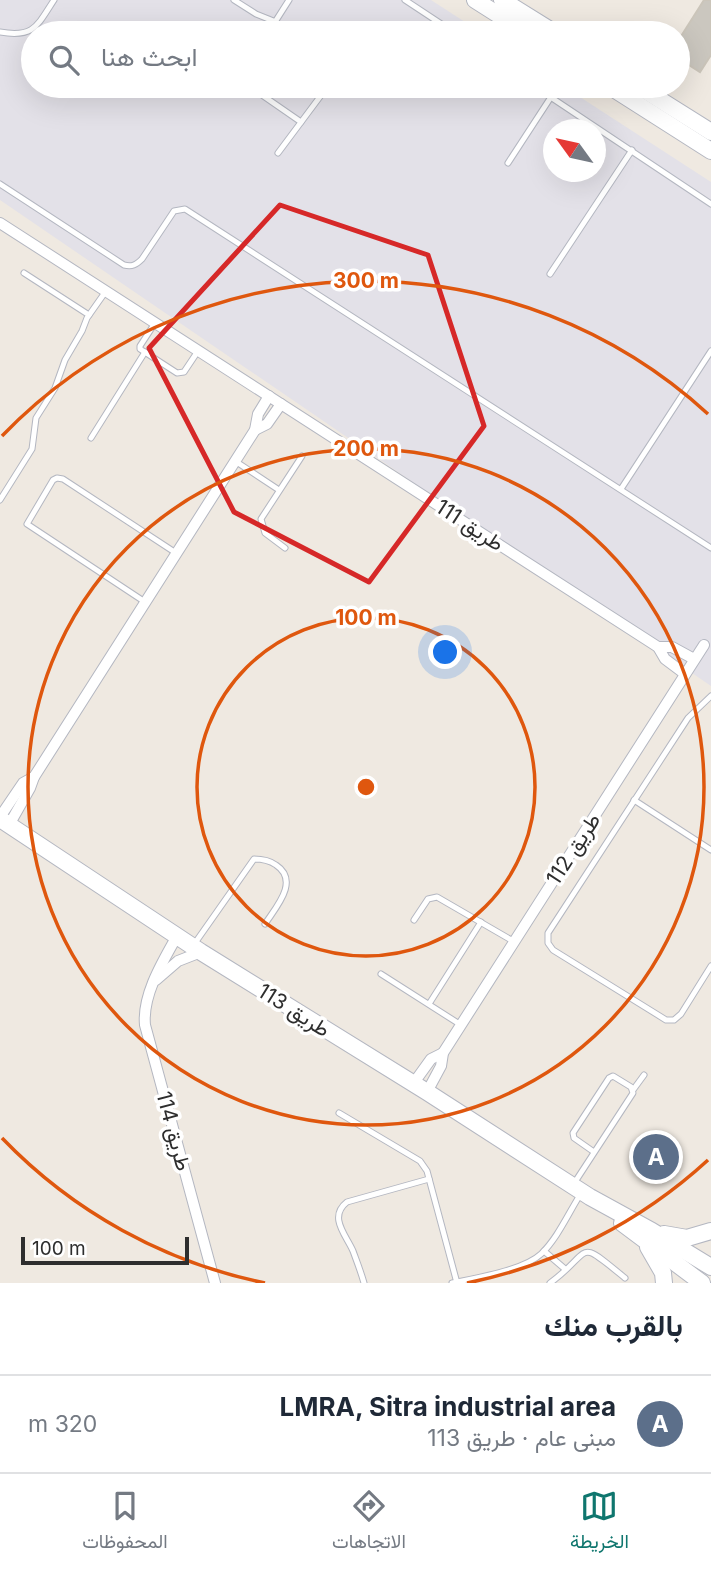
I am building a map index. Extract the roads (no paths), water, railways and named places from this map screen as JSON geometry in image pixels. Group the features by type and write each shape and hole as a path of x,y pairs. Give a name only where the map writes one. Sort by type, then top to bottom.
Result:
{"street":[{"path":"475,0 508,21"},
{"path":"502,0 536,21"},
{"path":"628,98 711,151"},
{"path":"657,98 711,132"},
{"name":"طريق 111","path":"0,223 658,647 664,659 685,674"},
{"path":"3,820 30,788 34,777 255,430 257,417 269,396"},
{"path":"255,430 267,424 281,404"},
{"name":"طريق 112","path":"420,1088 441,1066 443,1053 704,645"},
{"name":"طريق 111","path":"658,647 672,647 694,659"},
{"name":"طريق 113","path":"3,820 197,949 420,1088 648,1236 710,1266"},
{"name":"طريق 114","path":"177,936 146,999 145,1025 215,1283"},
{"path":"156,981 178,961 197,949"},
{"name":"طريق 112","path":"420,1088 430,1059 443,1053"},
{"path":"664,1283 663,1273 648,1236 687,1238 711,1231"},
{"name":"طريق 113","path":"648,1236 698,1282"},
{"path":"698,1282 710,1266"}],"lane":[{"path":"39,21 54,0"},
{"path":"234,0 274,21"},
{"path":"277,21 289,0"},
{"path":"405,0 437,21"},
{"path":"0,32 21,35"},
{"path":"266,98 301,122"},
{"path":"278,153 319,98"},
{"path":"508,163 550,98"},
{"path":"553,98 711,204"},
{"path":"550,274 632,150"},
{"path":"0,184 124,265 131,266 142,259 174,211 185,209 711,548"},
{"path":"24,273 89,315"},
{"path":"0,500 32,449 36,418 55,388 65,360 89,315 106,291"},
{"path":"155,323 140,346 145,352 181,374 198,351"},
{"path":"621,489 711,351"},
{"path":"91,438 145,352"},
{"path":"285,548 265,533 261,524 262,514 302,456"},
{"path":"235,461 279,490"},
{"path":"145,602 27,524 53,480 63,480 176,553"},
{"path":"711,695 688,718 548,933 548,943 554,950 666,1020 674,1020 681,1014 711,966"},
{"path":"634,800 711,850"},
{"path":"197,949 254,859 273,862 286,875 285,893 265,924"},
{"path":"414,920 428,899 437,897 514,942"},
{"path":"429,1004 481,922"},
{"path":"381,974 461,1025"},
{"path":"339,1113 420,1161 427,1171 456,1283 527,1263 544,1251 582,1192 594,1152 644,1075"},
{"path":"594,1152 574,1138 573,1133 609,1078 615,1077 634,1090"},
{"path":"364,1283 351,1246 341,1231 338,1214 341,1207 347,1202 429,1179"},
{"path":"544,1251 565,1269"},
{"path":"550,1283 580,1253 588,1251 595,1253 625,1278"}],"place":[{"name":"LMRA, Sitra industrial area","path":"656,1157"}]}
